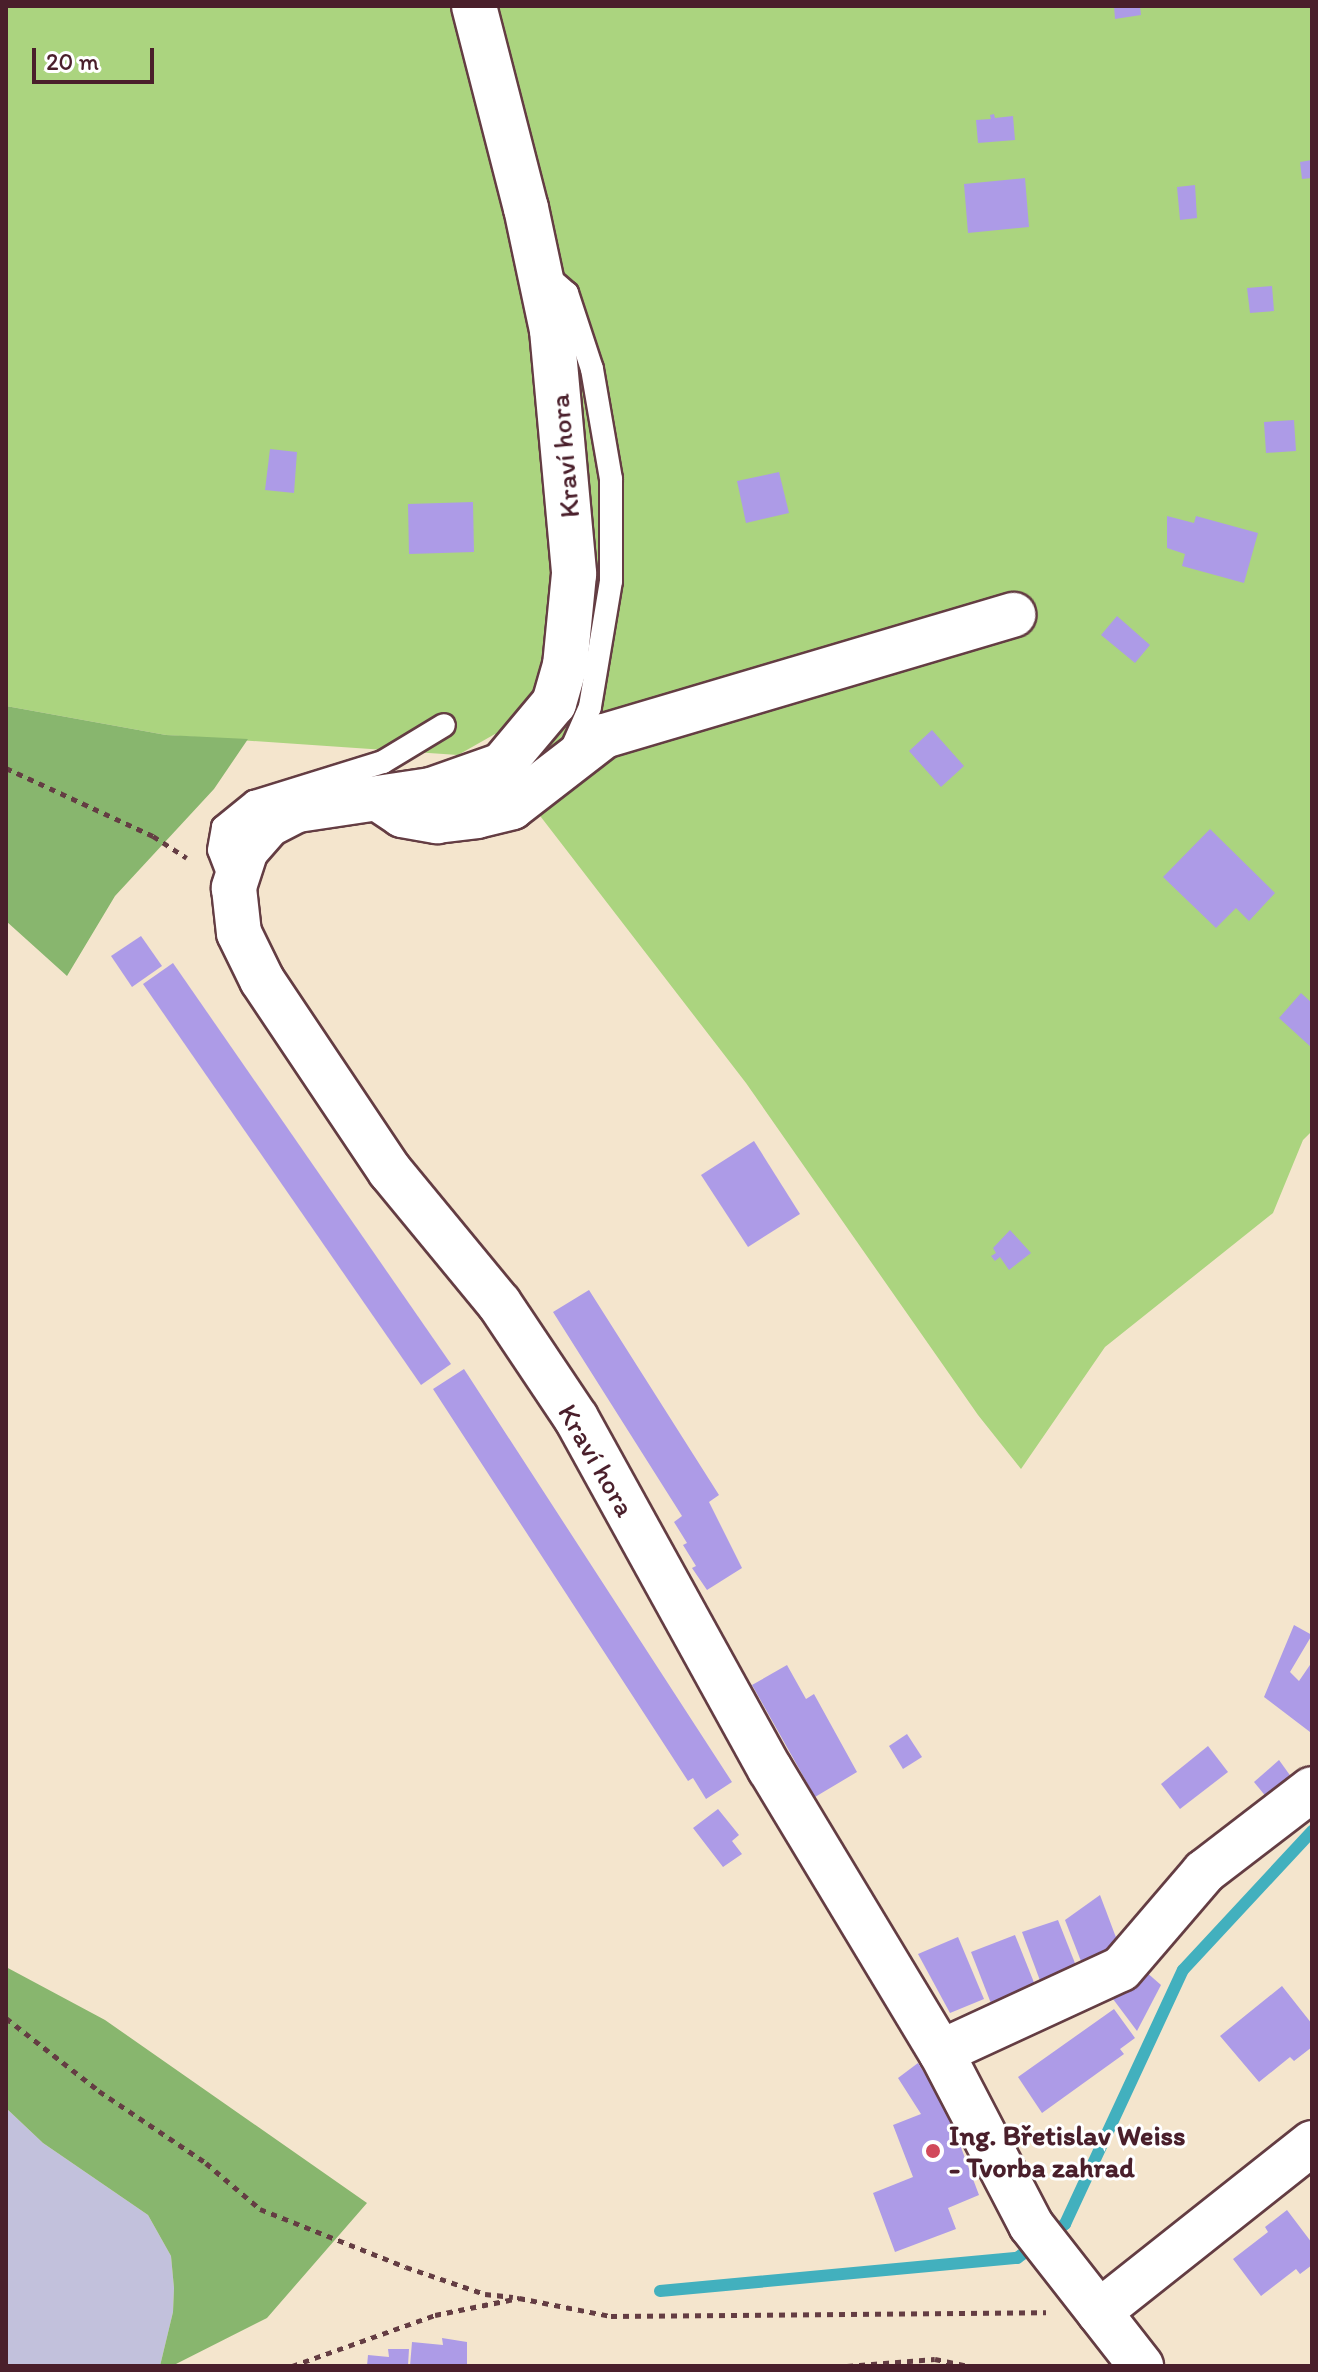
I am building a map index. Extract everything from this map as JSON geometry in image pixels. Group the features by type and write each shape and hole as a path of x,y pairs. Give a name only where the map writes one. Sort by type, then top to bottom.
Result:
{"street":[{"name":"Kraví hora","path":"474,6 552,330 574,574 565,665 554,703 502,765 431,790 297,810 269,824 246,850 234,888 239,933 262,980 390,1171 499,1303 576,1418 770,1769 941,2052 1042,2239 1141,2366"},
{"path":"378,798 402,815 437,821 477,816 512,807 604,736 1013,615"},
{"path":"941,2052 1121,1969 1204,1872 1312,1789"},
{"path":"1099,2312 1312,2143"}],"lane":[{"path":"539,269 567,293 592,369 611,479 611,581 593,692 590,707 562,769"},
{"path":"234,888 219,850 223,827 254,802 383,762 444,725"}],"path":[{"path":"6,768 153,836 234,888"},
{"path":"6,2018 99,2091 206,2163 260,2209 485,2294 611,2316 1099,2312"},
{"path":"292,2366 435,2315 519,2298"},
{"path":"847,2366 935,2359 968,2366"}],"shaded area":[{"path":"6,2108 43,2143 148,2215 171,2256 174,2288 173,2312 160,2366 6,2366"}],"green space":[{"path":"6,6 1312,6 1312,1131 1303,1140 1273,1213 1105,1347 1021,1469 978,1415 746,1083 534,808 510,756 495,734 458,755 166,735 6,706"},
{"path":"6,706 166,735 248,739 214,789 115,896 67,976 6,921"},
{"path":"6,1967 105,2020 367,2203 267,2318 172,2366 160,2366 173,2312 174,2288 171,2256 148,2215 43,2143 6,2108"}],"building":[{"path":"1114,6 1140,6 1141,15 1115,19"},
{"path":"994,114 995,118 1013,116 1015,140 978,143 976,120 991,119 990,115"},
{"path":"1312,160 1312,178 1302,179 1300,162"},
{"path":"1025,178 1029,227 968,233 964,184"},
{"path":"1195,185 1197,218 1180,220 1177,187"},
{"path":"1272,286 1274,311 1250,313 1247,288"},
{"path":"1294,420 1296,451 1266,453 1264,422"},
{"path":"270,449 297,452 294,493 265,490"},
{"path":"779,472 789,513 746,523 737,481"},
{"path":"473,502 474,552 409,554 408,504"},
{"path":"1167,516 1194,523 1196,516 1258,533 1244,583 1182,566 1185,554 1167,548"},
{"path":"1117,616 1150,645 1135,663 1101,635"},
{"path":"932,730 964,766 941,787 909,751"},
{"path":"1210,829 1275,893 1249,921 1236,908 1216,928 1163,877"},
{"path":"141,936 162,966 132,987 111,956"},
{"path":"173,963 451,1364 421,1385 143,984"},
{"path":"1301,993 1312,1003 1312,1048 1279,1018"},
{"path":"754,1141 800,1214 748,1247 701,1175"},
{"path":"1010,1230 1031,1253 1009,1270 1000,1257 995,1261 991,1256 996,1253 993,1248"},
{"path":"589,1290 719,1495 709,1502 742,1568 707,1590 692,1568 696,1566 683,1545 687,1543 674,1522 682,1516 553,1312"},
{"path":"464,1369 732,1782 706,1799 693,1778 688,1781 433,1389"},
{"path":"1294,1625 1312,1635 1290,1672 1299,1681 1312,1662 1310,1732 1264,1697"},
{"path":"787,1665 806,1699 814,1694 857,1772 815,1797 752,1685"},
{"path":"907,1734 922,1757 903,1769 889,1746"},
{"path":"1208,1746 1228,1772 1180,1809 1161,1784"},
{"path":"1279,1760 1297,1785 1272,1804 1254,1782"},
{"path":"718,1809 739,1835 732,1841 742,1854 723,1867 693,1828"},
{"path":"1100,1895 1120,1948 1086,1974 1065,1920"},
{"path":"1058,1920 1082,1981 1045,1994 1022,1932"},
{"path":"1015,1935 1039,1995 994,2011 971,1952"},
{"path":"958,1937 984,1999 950,2013 918,1954"},
{"path":"1145,1971 1161,1985 1137,2031 1113,1999"},
{"path":"1282,1986 1312,2024 1312,2047 1294,2061 1290,2057 1259,2082 1220,2036"},
{"path":"1114,2009 1135,2038 1120,2049 1124,2054 1042,2113 1018,2077"},
{"name":"Ing. Břetislav Weiss - Tvorba zahrad","path":"918,2063 945,2105 979,2195 948,2208 956,2229 895,2252 873,2193 913,2177 893,2125 921,2114 898,2078"},
{"path":"1287,2210 1312,2243 1312,2265 1300,2274 1296,2269 1261,2296 1233,2259 1268,2232 1265,2227"},
{"path":"442,2338 467,2342 467,2366 410,2366 412,2342 443,2345"},
{"path":"388,2349 409,2349 408,2366 367,2366 368,2355 389,2357"}],"waterway":[{"path":"660,2291 1017,2258 1065,2224 1183,1970 1312,1831"}],"place":[{"name":"Ing. Břetislav Weiss - Tvorba zahrad","path":"933,2151"}]}
